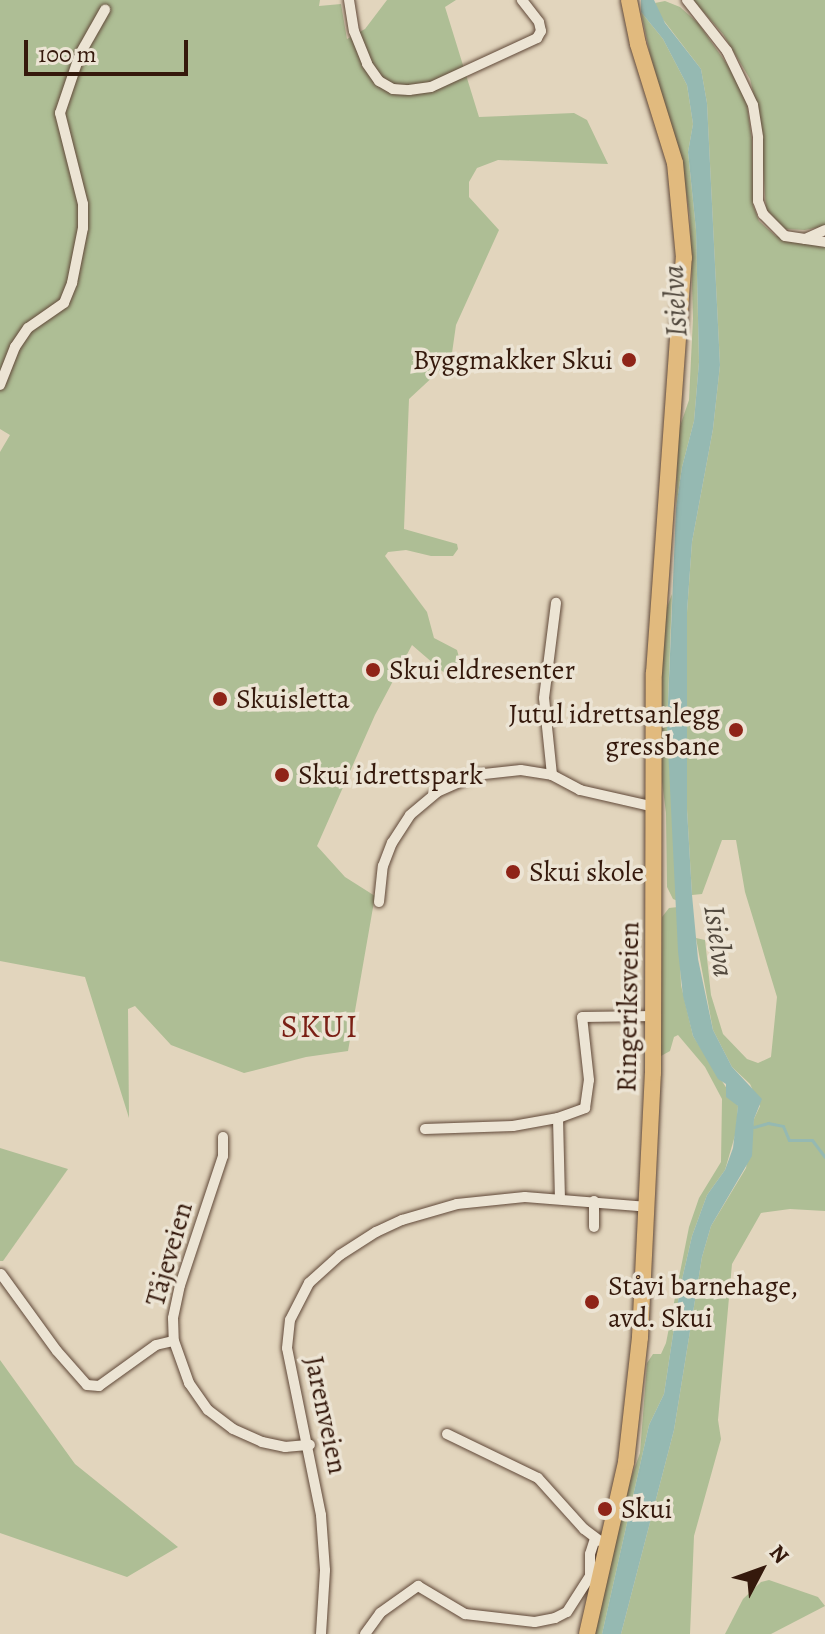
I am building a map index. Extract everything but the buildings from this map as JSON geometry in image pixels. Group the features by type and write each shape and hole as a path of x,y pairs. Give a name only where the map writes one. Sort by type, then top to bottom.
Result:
{"main road":[{"name":"Ringeriksveien","path":"587,1634 602,1541 633,1411 648,1207 654,1016 654,673 684,237 674,155 638,44 629,0"}],"street":[{"path":"349,0 354,31 367,64 379,81 393,89 409,90 431,87 537,38 541,31 539,22 522,0"},
{"path":"687,0 727,51 753,105 758,138 758,201 763,214 785,236 825,242"},
{"path":"0,385 28,328 54,314 64,303 72,283 83,228 83,204 60,113 80,54 105,10"},
{"path":"805,239 825,230"},
{"path":"552,775 544,698 556,603"},
{"path":"379,902 378,888 392,843 410,815 437,792 475,775 505,770 552,775 580,790 654,807"},
{"path":"425,1129 513,1126 558,1118 585,1108 589,1080 582,1017 654,1016"},
{"path":"558,1118 560,1199"},
{"name":"Tåjeveien","path":"223,1137 223,1156 180,1285 173,1318 174,1341 189,1383 208,1410 233,1429 262,1442 285,1447 310,1445"},
{"name":"Jarenveien","path":"321,1634 325,1570 310,1445 287,1348 290,1320 301,1296 321,1271 376,1232 423,1213 486,1201 560,1199 648,1207"},
{"path":"594,1201 594,1227"},
{"path":"1,1274 57,1351 87,1385 99,1386 156,1345 174,1341"},
{"path":"365,1634 380,1613 418,1586 449,1607 485,1618 535,1622 567,1612 590,1576 590,1554 602,1541 538,1478 447,1434"}],"green space":[{"path":"0,0 320,0 319,6 341,4 347,39 365,29 387,0 456,0 445,7 479,117 574,113 587,120 608,164 498,160 477,168 469,182 469,197 499,230 456,325 451,360 409,399 404,529 457,544 458,549 453,556 431,556 406,550 388,552 385,556 427,612 434,638 457,650 462,680 456,683 412,645 375,715 317,846 345,877 375,896 348,1051 306,1057 244,1073 171,1045 135,1006 128,1009 129,1118 85,977 0,961 0,452 10,435 0,429"},
{"path":"693,0 825,0 825,226 805,230 785,229 766,209 760,122 750,79 723,34"},
{"path":"665,1 680,7 698,23 736,77 747,105 752,141 753,205 759,221 776,236 825,247 825,1211 790,1209 761,1213 732,1264 718,1420 721,1439 694,1536 690,1634 621,1634 674,1430 702,1257 711,1226 746,1168 754,1119 760,1106 750,1084 732,1067 713,1030 696,938 705,940 711,995 723,1034 747,1059 758,1063 771,1057 777,997 745,892 736,840 722,840 702,894 692,895 687,809 687,612 692,542 713,429 720,365 707,103 701,69 658,13 655,3"},
{"path":"641,12 663,39 687,85 693,124 688,152 696,230 699,362 694,421 682,467 676,508 678,432 689,400 693,318 690,217 682,164"},
{"path":"672,594 667,727 678,901 673,899 667,887 666,813 661,774 660,685 666,610"},
{"path":"678,907 681,985 693,1036 738,1106 736,1132 725,1170 707,1195 692,1236 680,1288 664,1394 649,1425 602,1634 592,1634 630,1481 640,1453 647,1363 653,1354 661,1354 666,1343 689,1227 699,1198 721,1162 722,1099 705,1067 678,1035 674,1037 670,1051 661,1056 662,917 669,908"},
{"path":"0,1148 68,1169 3,1261 0,1261"},
{"path":"0,1360 75,1464 178,1547 127,1577 0,1533"},
{"path":"769,1580 818,1597 825,1606 771,1634 725,1634 743,1599 761,1582"}],"water":[{"path":"641,0 654,0 665,23 701,69 707,103 720,365 713,429 692,542 687,612 687,809 698,959 713,1030 732,1067 762,1099 754,1119 752,1156 711,1226 702,1257 674,1430 621,1634 602,1634 649,1425 664,1394 680,1288 692,1236 707,1195 725,1170 733,1148 738,1106 726,1097 726,1084 718,1079 693,1036 683,996 678,951 667,727 676,508 682,467 694,421 699,362 696,230 688,152 693,124 687,85 663,39 641,12"}],"waterway":[{"path":"754,1127 768,1123 783,1126 789,1140 812,1140 825,1157"}],"place":[{"name":"Byggmakker Skui","path":"629,360"},
{"name":"Skui eldresenter","path":"373,670"},
{"name":"Skuisletta","path":"220,699"},
{"name":"Jutul idrettsanlegg gressbane","path":"736,730"},
{"name":"Skui idrettspark","path":"282,775"},
{"name":"Skui skole","path":"513,872"},
{"name":"Ståvi barnehage, avd. Skui","path":"592,1302"},
{"name":"Skui","path":"605,1509"}],"district":[{"name":"SKUI","path":"320,1026"}],"water label":[{"name":"Isielva","path":"675,301"},
{"name":"Isielva","path":"719,941"}]}
